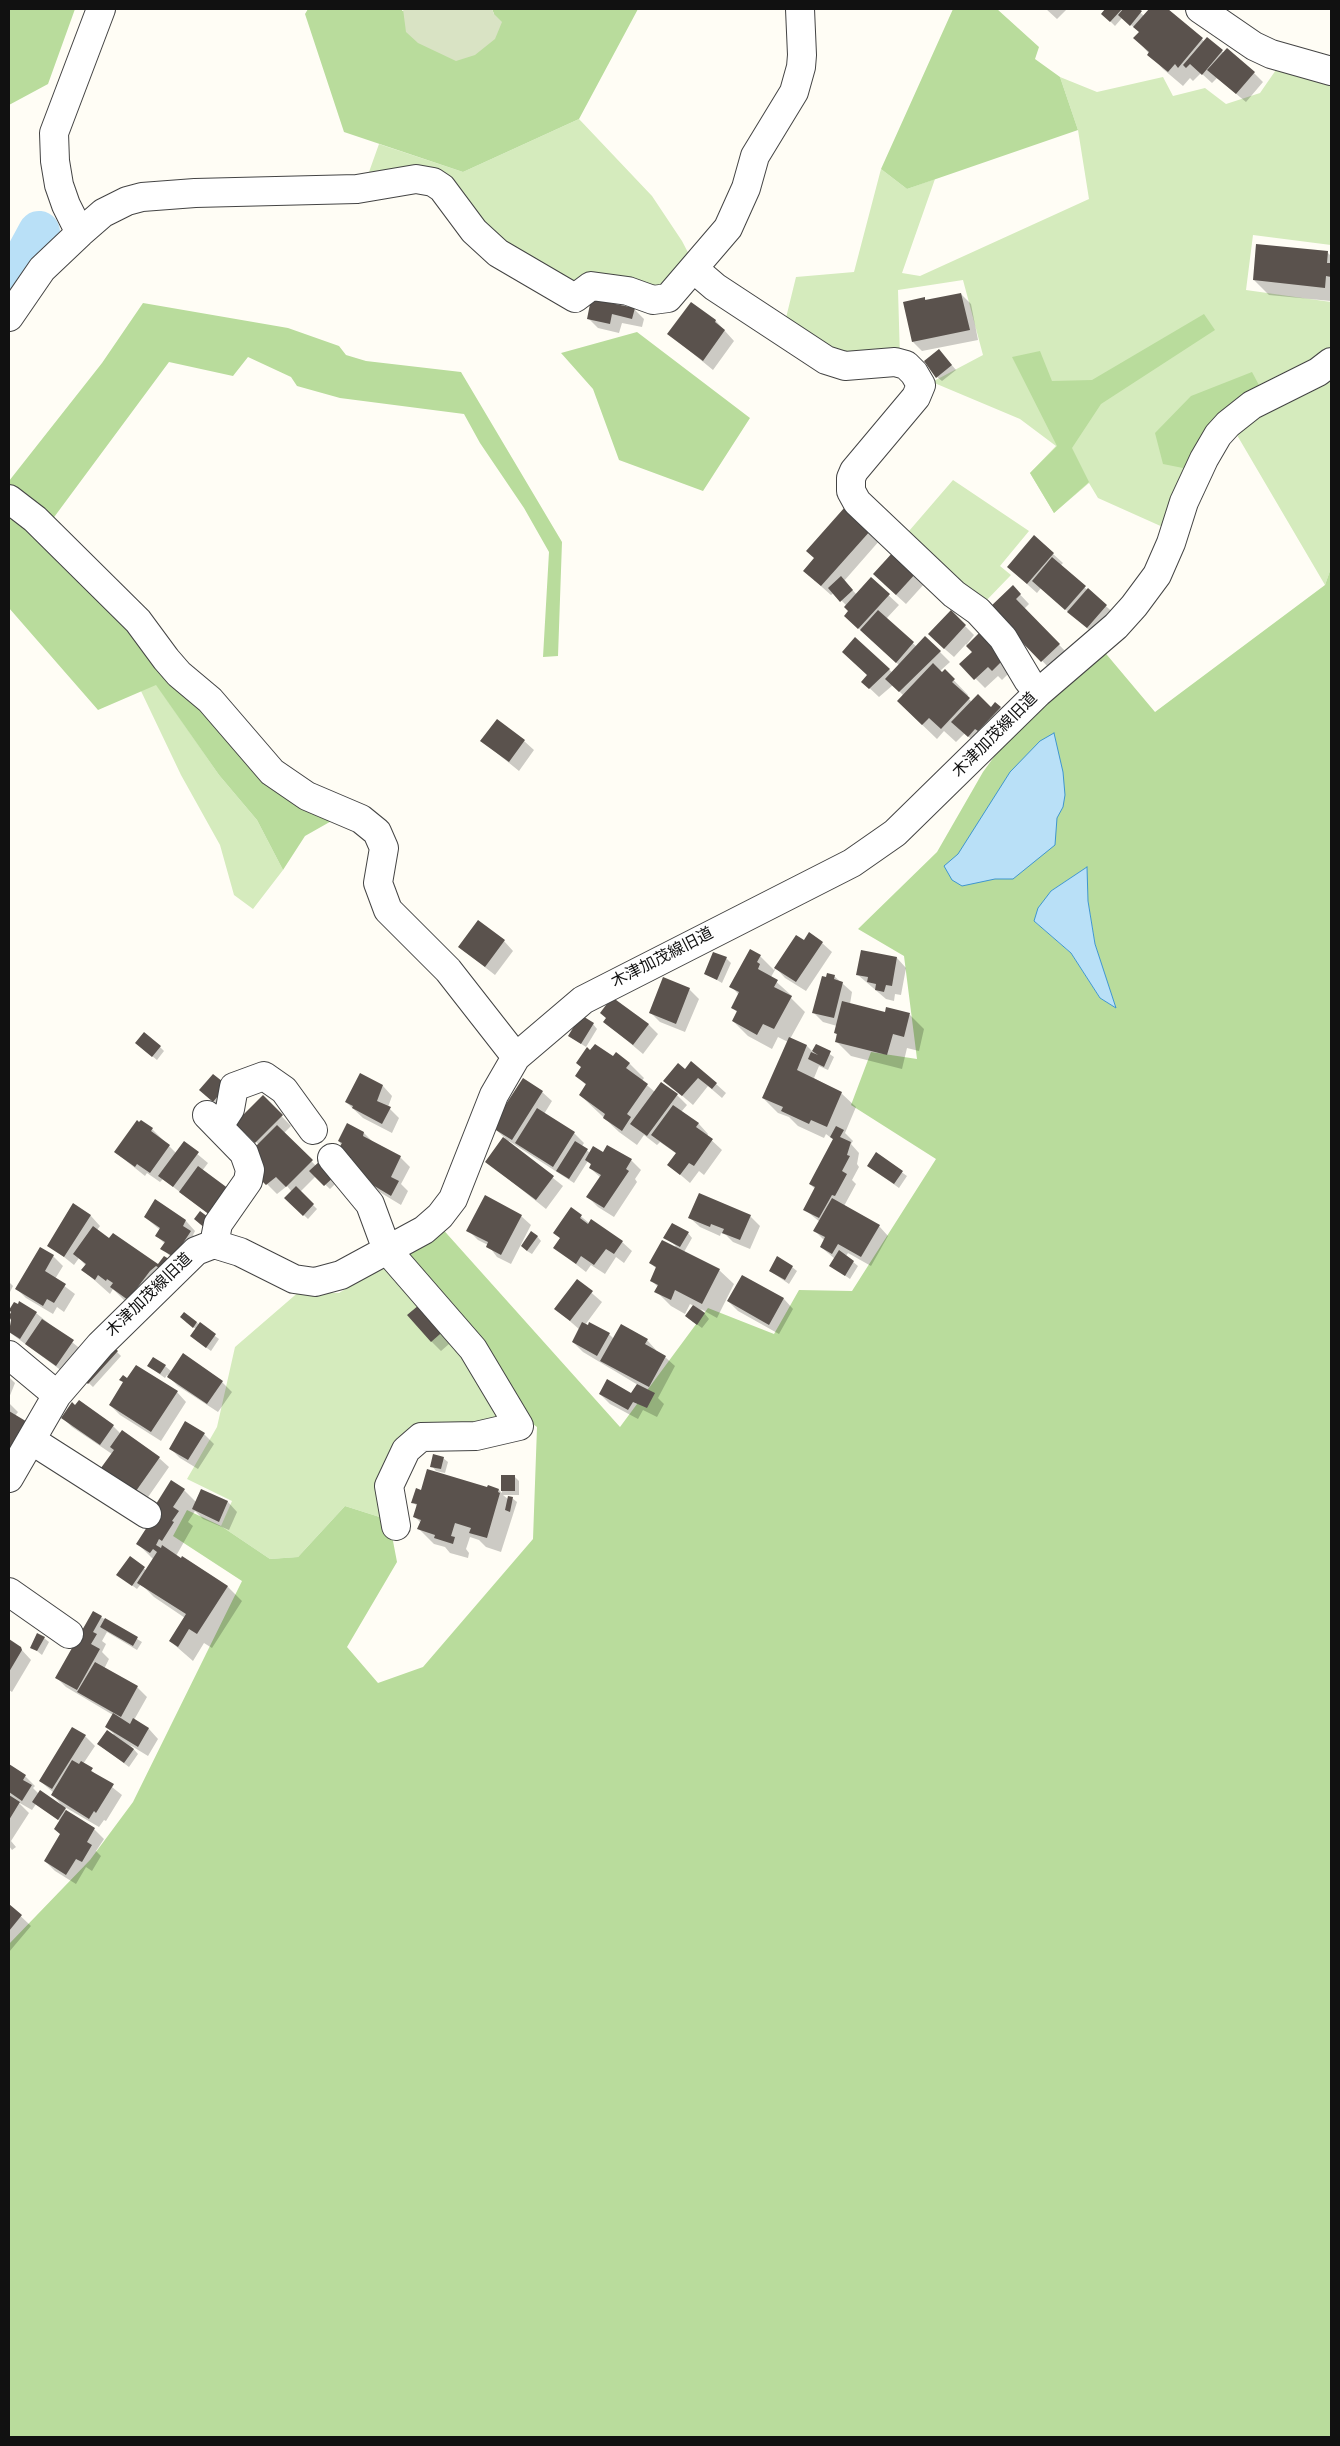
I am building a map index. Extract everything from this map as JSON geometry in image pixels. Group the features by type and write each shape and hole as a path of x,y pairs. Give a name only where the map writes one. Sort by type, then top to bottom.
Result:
{"street":[{"path":"80,233 66,205 59,185 55,161 54,133 101,9"},
{"path":"9,317 42,269 80,233 115,206 142,197 357,189 396,181 424,179 442,188 474,231 498,253 575,298 591,286 610,287 653,300 663,300 673,295 734,216 755,156 794,92 802,55 800,9"},
{"path":"1200,9 1254,46 1271,54 1331,71"},
{"path":"694,269 714,287 826,360 845,366 895,362 906,365 914,373 921,385 916,397 854,471 851,478 851,491 857,502 954,594 978,611 1003,638 1038,693"},
{"name":"木津加茂線旧道","path":"9,1478 57,1396 100,1345 132,1316 196,1251 214,1244 240,1252 294,1279 315,1282 341,1275 424,1230 440,1216 453,1199 490,1102 516,1057 583,1000 852,864 895,833 1038,693 1116,626 1134,606 1157,575 1171,543 1184,502 1204,459 1218,435 1239,414 1252,405 1318,372 1331,362"},
{"path":"9,499 35,519 132,614 179,674 210,700 272,772 294,788 361,819 376,832 384,848 378,883 388,910 448,970 516,1057"},
{"path":"214,1244 218,1224 248,1181 250,1170 244,1153 213,1120 230,1109 234,1087 264,1076 284,1090 313,1130"},
{"path":"332,1158 370,1204 387,1250 473,1349 519,1426 476,1436 421,1436 406,1450 390,1486 396,1526"},
{"path":"9,1355 57,1396"},
{"path":"31,1440 148,1514"},
{"path":"9,1592 69,1634"}],"green space":[{"path":"9,9 75,9 48,84 9,105"},
{"path":"308,9 403,9 402,11 494,14 492,9 638,9 579,119 463,172 344,132 305,14"},
{"path":"403,9 492,9 502,22 495,39 475,55 456,61 418,43 406,32"},
{"path":"953,9 997,9 1039,47 1035,59 1060,77 1078,130 907,189 881,169"},
{"path":"1278,67 1331,83 1331,245 1253,235 1246,290 1331,302 1331,349 1188,469 1165,528 1098,498 1089,483 1054,513 1030,473 1056,446 1020,419 932,382 983,355 963,280 898,290 900,358 855,360 784,326 796,277 854,272 881,169 907,189 935,179 902,273 920,276 1089,199 1078,130 1060,77 1097,92 1163,77 1173,96 1205,88 1226,104 1260,93"},
{"path":"579,119 652,196 682,241 694,264 673,290 573,292 500,241 413,168 369,172 379,144 463,172"},
{"path":"143,303 288,328 339,346 346,355 366,361 461,372 562,542 558,656 543,657 549,552 524,508 480,443 464,414 340,398 297,386 291,377 248,357 233,376 169,362 49,524 9,492 9,481 102,363"},
{"path":"1204,314 1215,330 1101,404 1072,448 1089,482 1054,513 1030,473 1057,446 1012,357 1040,351 1052,381 1092,380"},
{"path":"637,332 750,418 703,491 619,460 593,389 561,353"},
{"path":"1252,372 1261,389 1188,469 1163,464 1155,433 1191,396"},
{"path":"1331,372 1331,568 1325,585 1234,430"},
{"path":"953,480 1029,531 1000,566 1011,575 982,605 903,538"},
{"path":"9,503 163,662 342,815 305,836 283,870 257,820 219,775 156,685 98,710 9,608"},
{"path":"1331,568 1331,2437 9,2437 9,1944 90,1860 133,1802 242,1581 173,1536 187,1510 221,1526 270,1559 298,1557 345,1506 389,1520 397,1562 347,1647 378,1683 423,1667 533,1539 537,1427 523,1417 389,1262 439,1225 620,1427 708,1308 774,1334 799,1290 852,1291 936,1159 851,1105 871,1052 917,1059 904,956 858,929 937,852 983,772 1004,743 1102,649 1155,712 1325,585","holes":["1086,868 1088,901 1095,944 1115,1007 1100,998 1071,953 1034,921 1051,891"]},
{"path":"156,684 219,775 257,820 283,870 253,909 234,895 220,845 181,775 141,691"},
{"path":"389,1262 510,1418 423,1430 389,1520 345,1506 298,1557 270,1559 221,1526 232,1501 187,1479 217,1427 235,1347 301,1290 311,1293 339,1293"}],"water":[{"path":"1054,733 1063,772 1065,795 1063,807 1057,818 1055,845 1013,879 995,879 962,886 952,880 944,866 958,854 1010,772 1040,741"},
{"path":"1087,867 1088,901 1095,944 1116,1008 1100,998 1071,953 1034,921 1038,908 1051,891"}],"building":[{"path":"1105,9 1122,9 1110,22 1101,14"},
{"path":"1123,9 1139,9 1142,11 1130,26 1118,15"},
{"path":"1149,9 1168,9 1203,38 1178,68 1175,64 1168,72 1147,55 1149,52 1133,38 1139,32 1133,27"},
{"path":"1207,37 1223,50 1202,75 1190,64 1186,68 1183,65"},
{"path":"1227,48 1255,72 1236,94 1207,70"},
{"path":"1256,244 1328,251 1327,263 1331,263 1331,277 1326,276 1325,288 1253,280"},
{"path":"961,293 970,330 912,342 903,302 925,297 925,300"},
{"path":"591,299 635,308 632,319 612,314 610,324 587,319"},
{"path":"691,302 716,320 715,322 725,330 703,361 667,334"},
{"path":"939,349 952,365 936,378 924,361"},
{"path":"845,507 871,530 821,586 803,571 814,558 806,551"},
{"path":"1034,535 1054,553 1027,584 1007,567"},
{"path":"894,551 917,572 896,595 873,574"},
{"path":"1052,557 1086,586 1065,610 1032,581"},
{"path":"841,576 853,590 840,602 828,588"},
{"path":"871,577 890,594 858,629 844,616 848,611 844,607"},
{"path":"1013,585 1021,594 1016,599 1060,644 1041,662 989,608"},
{"path":"1088,588 1107,605 1087,628 1067,612"},
{"path":"878,610 914,642 896,663 860,630"},
{"path":"951,610 966,625 944,649 928,634"},
{"path":"979,633 1004,659 992,671 988,667 974,680 959,664 972,652 966,646"},
{"path":"925,636 941,651 899,692 885,679"},
{"path":"855,637 890,669 869,689 861,682 867,675 842,652"},
{"path":"933,663 942,672 945,669 955,679 952,682 970,698 941,729 929,718 922,725 897,701"},
{"path":"978,694 991,707 995,702 1001,707 978,731 975,729 968,737 951,722"},
{"path":"497,719 525,740 509,762 480,741"},
{"path":"478,920 505,940 485,967 458,947"},
{"path":"809,932 823,942 796,982 774,968 796,935 804,940"},
{"path":"750,949 761,955 757,962 760,964 758,969 778,980 774,987 792,996 774,1029 763,1024 757,1035 732,1021 737,1011 731,1008 739,992 729,987"},
{"path":"861,950 897,957 892,986 886,985 884,992 875,990 876,984 867,982 868,977 856,975"},
{"path":"713,952 727,957 717,980 704,974"},
{"path":"827,973 835,975 834,979 843,982 834,1018 812,1013 822,976 826,977"},
{"path":"663,977 690,988 676,1024 649,1013"},
{"path":"612,997 649,1024 633,1045 603,1022 606,1018 600,1013"},
{"path":"842,1001 885,1012 886,1007 910,1013 904,1037 893,1034 887,1055 835,1042 837,1034 834,1033"},
{"path":"581,1015 594,1023 581,1044 568,1036"},
{"path":"144,1032 161,1046 152,1057 135,1043"},
{"path":"789,1037 807,1045 797,1070 842,1092 827,1127 811,1120 809,1124 781,1111 783,1107 762,1098"},
{"path":"595,1044 613,1056 616,1052 630,1063 626,1068 648,1084 627,1114 631,1117 622,1131 603,1118 605,1114 579,1095 586,1084 575,1076 581,1067 576,1063 587,1047 590,1050"},
{"path":"816,1044 831,1051 824,1067 808,1059 811,1052 818,1055 812,1051"},
{"path":"691,1061 717,1083 712,1089 698,1078 682,1096 663,1081 678,1063 685,1069"},
{"path":"360,1073 383,1085 377,1101 391,1107 382,1124 352,1108 353,1106 345,1102"},
{"path":"213,1074 227,1085 213,1102 199,1090"},
{"path":"523,1078 543,1091 512,1140 491,1127"},
{"path":"661,1082 678,1094 647,1136 630,1124"},
{"path":"263,1095 283,1115 255,1143 235,1123"},
{"path":"673,1105 699,1123 696,1127 713,1139 694,1166 689,1163 680,1175 667,1165 676,1153 651,1135"},
{"path":"537,1108 575,1132 553,1167 515,1143"},
{"path":"137,1120 139,1122 141,1120 153,1128 151,1131 170,1145 150,1173 137,1164 135,1167 114,1152"},
{"path":"347,1123 364,1132 363,1136 401,1156 391,1177 399,1181 391,1196 346,1169 352,1159 337,1151 342,1143 338,1141"},
{"path":"277,1125 313,1160 286,1187 276,1177 266,1185 261,1180 252,1150"},
{"path":"836,1126 844,1130 840,1137 851,1142 847,1155 850,1156 842,1171 847,1174 835,1196 832,1195 819,1218 803,1210 815,1187 809,1184 833,1139 830,1137"},
{"path":"503,1137 554,1176 536,1200 485,1162"},
{"path":"184,1141 199,1152 173,1187 158,1176"},
{"path":"575,1141 588,1149 569,1179 556,1171"},
{"path":"607,1145 632,1159 626,1169 629,1171 604,1208 586,1197 601,1175 589,1168 591,1164 585,1160 593,1146 603,1152"},
{"path":"876,1152 903,1171 894,1184 867,1166"},
{"path":"321,1160 336,1175 324,1186 309,1171"},
{"path":"198,1166 233,1192 214,1218 179,1192"},
{"path":"296,1186 314,1204 303,1216 284,1198"},
{"path":"699,1193 751,1215 740,1240 722,1233 724,1229 711,1224 710,1227 688,1218"},
{"path":"485,1195 522,1215 501,1255 486,1247 488,1242 466,1231"},
{"path":"832,1198 880,1225 861,1257 838,1244 832,1254 820,1247 825,1237 813,1231"},
{"path":"155,1199 186,1220 183,1226 191,1231 174,1257 160,1249 165,1242 155,1236 160,1228 144,1217"},
{"path":"73,1203 91,1215 64,1257 47,1246"},
{"path":"571,1207 582,1215 580,1218 588,1224 591,1219 623,1241 614,1254 606,1249 594,1265 581,1256 576,1264 553,1248 560,1238 553,1233"},
{"path":"200,1211 212,1220 206,1229 194,1219"},
{"path":"672,1223 689,1232 680,1247 663,1238"},
{"path":"93,1226 109,1238 113,1233 158,1264 164,1256 172,1261 164,1271 156,1266 150,1271 128,1300 110,1287 113,1283 107,1279 106,1281 98,1275 95,1280 81,1270 86,1264 73,1254"},
{"path":"531,1231 538,1236 527,1251 521,1246"},
{"path":"662,1240 720,1269 702,1304 675,1290 671,1300 654,1292 658,1285 650,1281 656,1267 649,1263"},
{"path":"40,1247 54,1255 45,1271 66,1284 54,1303 47,1299 43,1306 15,1289"},
{"path":"839,1250 854,1261 845,1276 829,1266"},
{"path":"777,1256 793,1266 785,1280 769,1271"},
{"path":"742,1275 784,1298 769,1325 727,1301"},
{"path":"577,1279 593,1291 570,1321 554,1309"},
{"path":"425,1300 448,1327 431,1342 407,1315"},
{"path":"19,1301 37,1312 20,1339 9,1332 11,1320 9,1316 11,1312 9,1310 14,1302 18,1304"},
{"path":"693,1305 705,1313 697,1325 685,1316"},
{"path":"184,1312 197,1322 193,1328 180,1317"},
{"path":"42,1319 74,1340 56,1366 25,1344"},
{"path":"200,1322 216,1334 206,1348 190,1336"},
{"path":"582,1322 588,1325 589,1322 610,1333 597,1356 572,1342"},
{"path":"621,1324 648,1339 645,1344 666,1356 649,1387 600,1361"},
{"path":"109,1343 118,1351 88,1384 79,1376"},
{"path":"183,1353 223,1381 207,1404 167,1377"},
{"path":"153,1357 166,1365 160,1374 147,1366"},
{"path":"136,1365 178,1391 151,1432 109,1405 123,1382 119,1380 123,1375 127,1378"},
{"path":"607,1379 631,1393 637,1384 655,1393 647,1408 633,1402 628,1410 599,1394"},
{"path":"79,1400 114,1425 100,1445 61,1418 72,1402 75,1405"},
{"path":"9,1411 29,1423 9,1457"},
{"path":"185,1421 205,1433 188,1460 169,1449"},
{"path":"122,1430 160,1457 136,1491 98,1472 114,1450 110,1447"},
{"path":"433,1454 444,1457 441,1469 430,1467"},
{"path":"427,1469 499,1489 498,1492 500,1493 487,1538 469,1533 471,1528 455,1523 451,1536 455,1537 453,1544 434,1538 435,1535 417,1529 421,1520 413,1517 417,1504 411,1503 416,1488 421,1490"},
{"path":"501,1475 515,1475 515,1491 501,1491"},
{"path":"171,1480 185,1489 173,1507 179,1511 172,1521 174,1522 162,1541 159,1539 156,1545 161,1548 162,1545 181,1558 182,1556 228,1586 197,1634 189,1629 178,1647 169,1641 186,1614 137,1583 157,1552 153,1549 150,1553 136,1544 160,1507 156,1504"},
{"path":"201,1489 228,1501 219,1522 192,1509"},
{"path":"508,1496 513,1497 510,1512 505,1510"},
{"path":"130,1556 145,1567 132,1586 116,1575"},
{"path":"93,1611 102,1616 93,1632 97,1634 91,1644 100,1649 77,1690 55,1678"},
{"path":"105,1618 138,1637 133,1646 100,1627"},
{"path":"37,1633 45,1637 37,1651 30,1648"},
{"path":"9,1639 21,1647 22,1650 9,1672"},
{"path":"95,1662 138,1686 121,1717 77,1692"},
{"path":"113,1713 130,1724 133,1718 149,1728 138,1747 105,1727"},
{"path":"72,1727 86,1735 52,1789 39,1781"},
{"path":"107,1730 134,1749 124,1763 97,1744"},
{"path":"72,1760 79,1764 81,1761 93,1768 91,1771 114,1784 96,1813 94,1811 89,1819 51,1795"},
{"path":"9,1764 26,1775 23,1780 32,1785 22,1801 9,1792"},
{"path":"40,1790 66,1808 58,1820 32,1802"},
{"path":"9,1795 20,1802 9,1820"},
{"path":"66,1810 95,1828 87,1842 92,1845 82,1862 76,1859 66,1875 44,1861 60,1834 54,1829"},
{"path":"9,1904 22,1915 9,1931"}],"waterway":[{"path":"9,284 39,232"}]}
